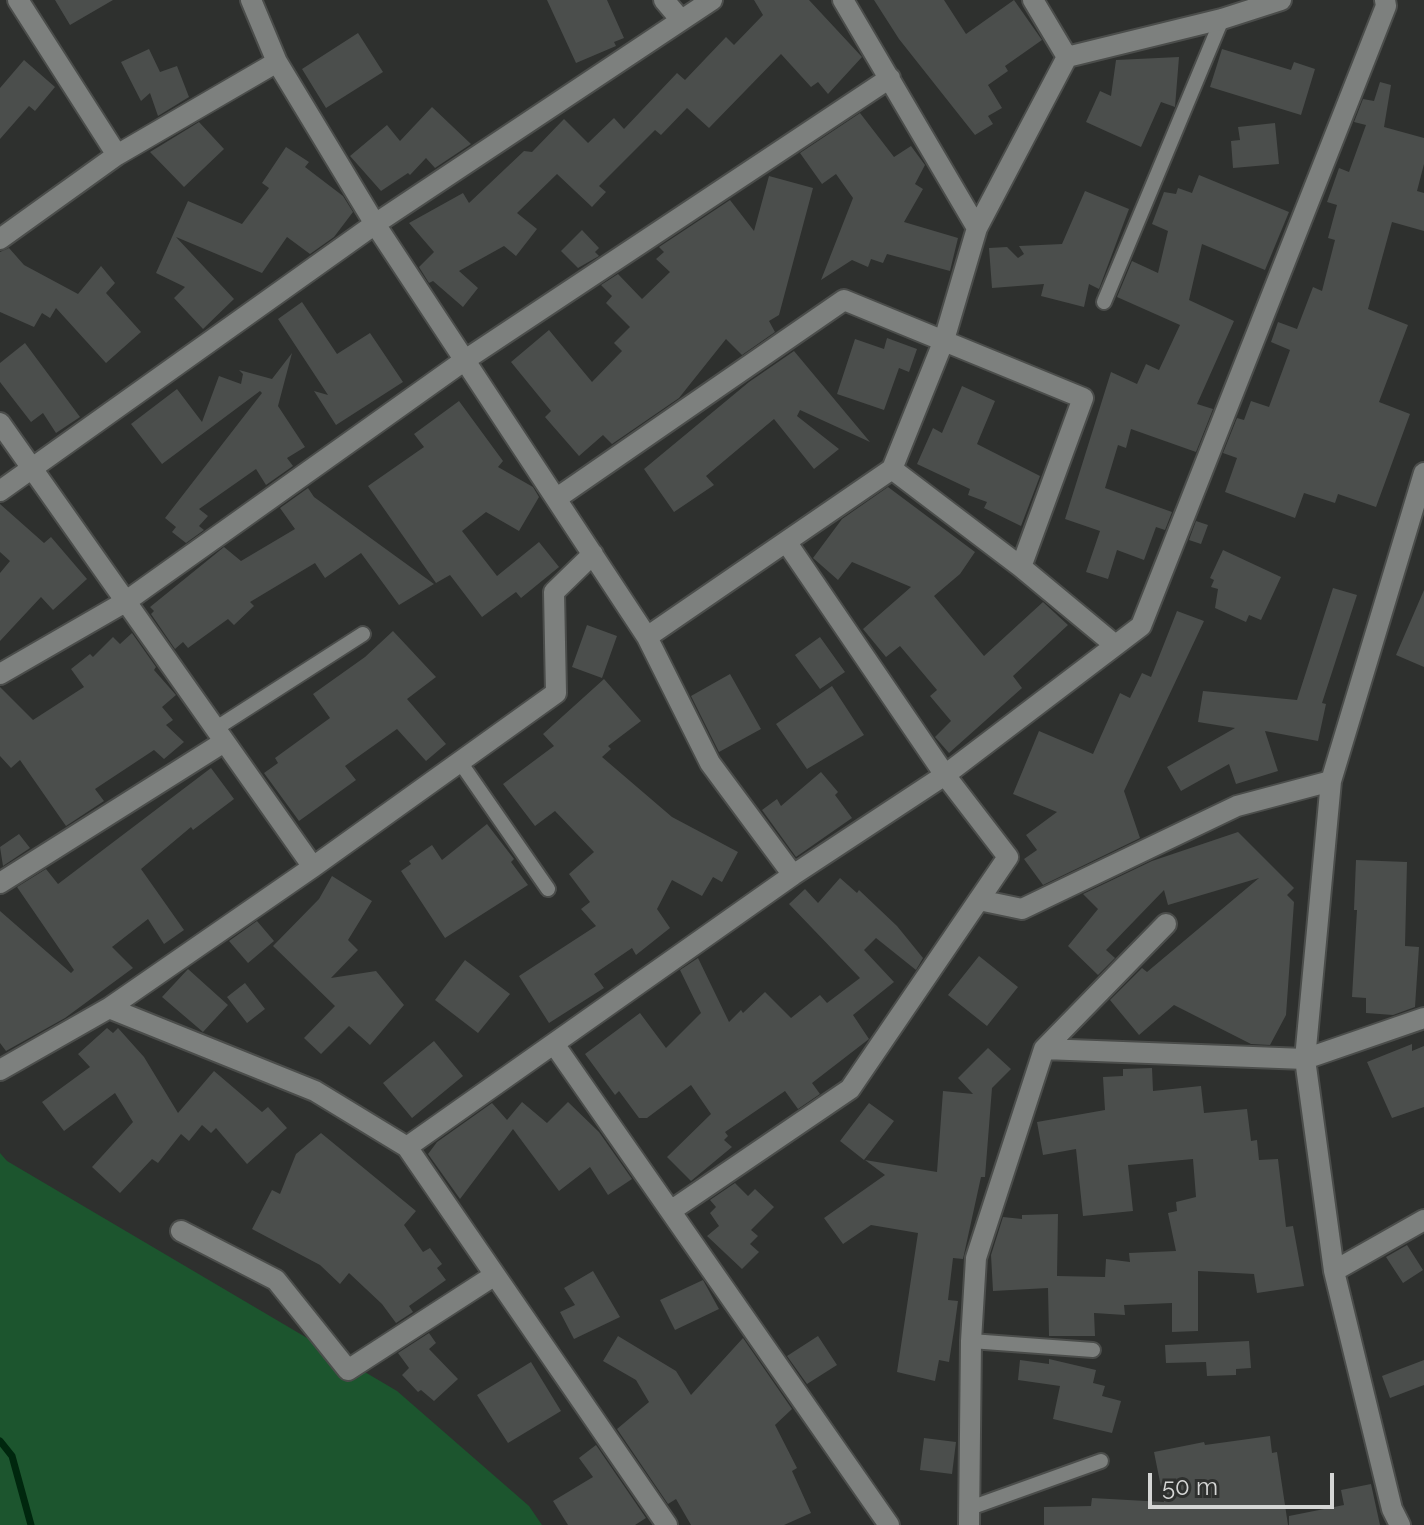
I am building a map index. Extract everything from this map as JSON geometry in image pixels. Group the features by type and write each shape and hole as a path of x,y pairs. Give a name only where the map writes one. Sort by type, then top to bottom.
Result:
{"street":[{"path":"18,0 117,155"},
{"path":"251,0 277,62 375,224 647,637 710,763 793,875"},
{"path":"664,0 680,19"},
{"path":"0,491 375,224 712,0"},
{"path":"843,0 977,228"},
{"path":"1033,0 1067,57"},
{"path":"647,637 892,469 944,340 977,228 1067,57 1222,19 1281,0"},
{"path":"407,1147 793,875 945,775 1141,626 1386,6 1385,0"},
{"path":"0,239 117,155 277,62"},
{"path":"0,674 125,602 465,360 890,78"},
{"path":"557,498 844,300 1083,398 1021,567"},
{"path":"0,423 313,867"},
{"path":"892,469 1021,567 1115,645"},
{"path":"1400,1525 1392,1509 1334,1271 1305,1059 1331,781 1424,473"},
{"path":"672,1210 850,1089 1008,857 945,775 787,543"},
{"path":"0,1070 109,1008 556,693 554,592 593,554"},
{"path":"0,883 219,736"},
{"path":"979,900 1022,909 1237,806 1331,781"},
{"path":"969,1516 971,1341 976,1258 1044,1049 1166,924"},
{"path":"109,1008 315,1091 407,1147 667,1525"},
{"path":"1044,1049 1305,1059 1424,1018"},
{"path":"554,1044 889,1525"},
{"path":"1334,1271 1424,1220"},
{"path":"181,1231 276,1280 348,1370 495,1275"}],"lane":[{"path":"1104,302 1222,19"},
{"path":"219,736 363,634"},
{"path":"460,762 548,889"},
{"path":"971,1341 1093,1350"},
{"path":"969,1516 1101,1461"}],"green space":[{"path":"0,1153 7,1161 397,1391 529,1506 542,1525 0,1525"}],"building":[{"path":"55,0 113,0 70,25"},
{"path":"547,0 607,0 624,38 614,42 616,46 576,63"},
{"path":"754,0 809,0 862,57 828,94 818,82 811,87 781,54 709,128 687,108 661,135 655,130 599,186 606,192 592,207 557,174 517,213 537,229 516,256 504,246 459,271 478,288 463,307 433,281 429,283 419,267 434,252 409,223 463,193 469,203 524,151 532,152 564,119 588,143 614,118 624,129 677,73 685,80 726,37 734,45 763,15"},
{"path":"874,0 944,0 966,34 1014,0 1042,40 1005,66 1008,71 988,85 1002,108 988,116 993,124 975,135 899,39"},
{"path":"358,33 383,72 326,108 302,69"},
{"path":"149,49 160,72 177,66 189,97 158,116 150,93 141,101 121,62"},
{"path":"1222,49 1291,70 1294,62 1315,69 1301,115 1210,87"},
{"path":"1179,57 1175,107 1161,102 1141,147 1086,122 1100,91 1111,96 1116,60"},
{"path":"24,60 55,87 35,111 29,106 0,139 0,88"},
{"path":"1380,82 1391,85 1384,127 1424,138 1424,164 1417,191 1424,193 1424,231 1392,222 1368,309 1408,325 1379,402 1410,414 1376,507 1338,494 1335,503 1304,493 1295,518 1225,492 1237,458 1223,453 1237,418 1244,420 1251,401 1269,407 1290,350 1271,342 1278,322 1297,329 1313,287 1322,291 1335,240 1328,238 1337,205 1327,202 1339,168 1349,172 1366,125 1354,122 1363,99 1374,101"},
{"path":"432,107 471,144 435,168 426,158 410,175 408,173 381,191 350,156 387,125 400,141"},
{"path":"860,113 894,157 911,146 925,165 915,184 923,189 904,222 958,238 950,271 887,254 883,263 871,259 868,267 852,260 821,280 853,198 836,174 822,184 800,153"},
{"path":"199,122 224,149 184,187 150,152"},
{"path":"1275,123 1279,164 1233,168 1231,141 1240,140 1238,127"},
{"path":"286,147 309,162 305,167 343,196 353,212 334,237 310,254 287,237 262,273 176,237 234,299 203,329 174,298 185,287 156,273 188,201 242,224 269,188 262,183"},
{"path":"1199,175 1289,212 1265,270 1202,244 1189,300 1234,321 1197,404 1213,409 1196,452 1131,429 1126,448 1118,445 1105,488 1172,512 1165,530 1156,527 1144,560 1117,550 1108,579 1086,572 1100,531 1065,519 1111,372 1137,384 1146,364 1159,370 1180,325 1117,297 1132,261 1158,273 1168,231 1152,224 1164,192 1176,194 1178,188 1192,193"},
{"path":"769,176 813,188 779,315 769,321 775,332 742,355 726,339 679,398 612,444 603,435 579,456 545,417 551,411 511,362 549,330 592,382 622,351 614,343 630,327 606,303 612,296 601,285 618,274 642,299 670,272 656,259 664,252 659,247 730,200 754,231"},
{"path":"1085,191 1129,209 1099,289 1089,284 1084,307 1041,296 1044,284 992,288 989,248 1007,247 1018,258 1024,254 1019,246 1062,244"},
{"path":"582,230 599,248 595,252 599,256 578,268 561,251"},
{"path":"9,248 24,265 78,294 101,266 115,283 106,293 141,332 106,363 56,308 50,318 42,313 34,327 0,312 0,252"},
{"path":"302,302 337,354 370,333 403,382 336,425 314,391 328,395 278,319"},
{"path":"887,338 917,349 909,372 899,368 884,410 837,394 855,339 884,349"},
{"path":"25,343 80,417 56,433 43,413 31,422 0,382 0,363"},
{"path":"794,351 870,442 800,410 797,416 839,449 814,469 774,419 706,476 714,485 674,512 644,469 749,382"},
{"path":"292,353 278,406 305,447 287,458 293,466 266,485 256,469 199,509 208,516 199,526 204,530 186,543 172,532 176,527 165,518 262,393 260,391 162,464 131,424 177,389 202,422 219,376 241,384 243,374 239,370 272,379"},
{"path":"962,386 995,401 977,444 1040,476 1021,526 984,508 987,502 968,495 970,489 917,464 933,428 942,433"},
{"path":"459,401 503,461 498,467 533,487 539,497 519,531 486,512 462,531 497,576 539,542 559,567 521,598 516,592 482,617 450,575 436,583 368,486 424,447 414,434"},
{"path":"888,487 975,552 960,574 934,596 984,656 1043,602 1068,625 1013,676 1022,688 949,753 935,737 951,721 930,696 937,690 900,646 886,657 863,629 911,587 852,562 838,580 813,558 842,519"},
{"path":"308,488 314,497 434,584 399,605 361,553 325,578 315,563 250,602 254,606 234,625 228,619 188,648 183,642 175,649 151,614 154,611 150,607 224,547 241,561 295,529 280,508"},
{"path":"0,504 44,543 51,537 87,579 53,610 41,597 0,641 0,573 10,561 0,552"},
{"path":"1196,521 1208,525 1201,544 1189,540"},
{"path":"1223,550 1281,577 1261,620 1249,615 1246,622 1215,608 1218,589 1211,587 1214,580 1210,578"},
{"path":"1333,588 1357,595 1322,703 1326,704 1318,741 1265,731 1278,771 1236,784 1229,764 1181,791 1167,767 1235,728 1198,722 1203,691 1297,700"},
{"path":"1424,590 1424,667 1396,655"},
{"path":"1177,611 1204,621 1124,791 1140,838 1043,885 1024,859 1037,850 1026,835 1057,812 1013,794 1039,731 1093,754 1120,693 1130,698 1142,673 1151,677"},
{"path":"587,625 617,636 602,678 572,667"},
{"path":"393,631 436,677 407,699 446,744 426,761 397,729 345,766 356,780 299,821 264,773 278,763 275,758 330,718 313,694 365,657"},
{"path":"132,633 156,667 154,670 176,695 162,707 173,720 166,725 184,742 164,759 154,750 95,789 104,801 66,826 20,760 11,768 0,756 0,687 33,720 84,687 71,669 90,654 93,657 113,637 120,644"},
{"path":"820,637 845,672 820,689 795,655"},
{"path":"730,674 761,729 719,752 691,696"},
{"path":"604,679 641,721 608,746 611,749 602,757 672,817 738,852 722,882 713,877 702,896 672,880 657,909 670,928 636,955 632,948 594,974 604,988 549,1023 519,976 596,926 581,909 590,902 569,874 594,852 555,811 535,826 503,784 554,746 543,734"},
{"path":"832,686 864,735 807,769 776,724"},
{"path":"211,768 234,799 193,830 191,827 141,869 184,930 164,944 148,919 112,947 133,968 65,1018 6,1051 0,1043 0,911 71,973 74,970 17,887 46,869 58,884"},
{"path":"821,772 838,792 835,795 852,818 796,857 762,810 777,799 781,806"},
{"path":"487,824 514,859 511,862 528,885 445,938 401,871 411,864 409,861 432,845 442,860"},
{"path":"1238,832 1294,888 1287,895 1294,902 1286,1015 1270,1045 1251,1044 1174,1005 1139,1035 1110,1000 1142,968 1147,972 1259,878 1168,905 1164,890 1106,950 1115,958 1098,975 1068,946 1098,909 1083,894 1152,861"},
{"path":"19,834 30,848 3,866 0,847"},
{"path":"1356,860 1407,862 1405,946 1419,947 1415,1007 1393,1015 1366,1013 1366,998 1352,997 1357,910 1354,910"},
{"path":"332,876 372,901 348,940 358,950 331,978 376,971 404,1005 370,1045 349,1026 321,1054 304,1038 335,1006 273,946 319,899"},
{"path":"840,878 857,893 859,890 897,926 923,958 916,970 876,938 864,950 894,982 853,1015 869,1039 812,1083 820,1094 798,1109 785,1091 725,1132 728,1136 724,1140 732,1147 691,1181 667,1157 711,1114 691,1085 647,1118 639,1118 619,1091 615,1095 585,1054 640,1013 666,1048 701,1013 680,970 698,958 729,1022 765,992 791,1018 820,995 827,1003 860,978 789,904 805,889 818,903"},
{"path":"257,921 274,941 248,963 229,941"},
{"path":"979,956 1018,987 987,1026 948,995"},
{"path":"465,960 510,994 478,1033 435,1000"},
{"path":"188,969 228,1005 203,1032 162,997"},
{"path":"245,983 265,1009 247,1023 227,997"},
{"path":"107,1028 113,1033 118,1028 144,1057 178,1113 214,1071 262,1112 268,1107 287,1128 247,1164 216,1128 211,1133 202,1125 189,1141 181,1134 158,1163 152,1159 120,1193 92,1167 133,1122 115,1093 64,1131 42,1102 90,1067 78,1054"},
{"path":"434,1041 463,1076 412,1118 383,1083"},
{"path":"1412,1044 1412,1051 1424,1046 1424,1107 1392,1118 1367,1062"},
{"path":"988,1048 1011,1069 992,1088 985,1177 981,1177 963,1259 953,1258 948,1300 958,1301 954,1330 949,1362 939,1360 935,1381 897,1372 918,1233 871,1225 843,1244 824,1218 885,1175 865,1160 937,1172 943,1091 973,1094 958,1078"},
{"path":"1152,1068 1153,1091 1201,1086 1204,1113 1247,1109 1251,1141 1257,1140 1259,1160 1278,1159 1286,1227 1293,1226 1304,1286 1257,1293 1254,1274 1198,1271 1198,1331 1172,1332 1172,1303 1124,1305 1125,1315 1094,1313 1095,1336 1049,1336 1048,1288 993,1291 991,1255 1003,1217 1022,1219 1022,1215 1058,1214 1057,1276 1105,1277 1106,1259 1130,1262 1129,1253 1176,1251 1168,1213 1177,1211 1176,1202 1196,1197 1193,1159 1128,1165 1133,1211 1083,1216 1076,1149 1043,1155 1037,1122 1105,1110 1103,1077 1123,1076 1123,1069"},
{"path":"522,1102 547,1123 568,1102 599,1132 632,1179 608,1195 590,1167 559,1191 513,1129 460,1199 428,1154 437,1142 492,1103 507,1120"},
{"path":"869,1103 894,1121 864,1160 840,1141"},
{"path":"321,1133 416,1211 404,1225 423,1252 430,1248 442,1264 437,1268 446,1280 409,1306 413,1312 396,1323 382,1304 349,1273 340,1284 320,1265 252,1229 272,1190 280,1194 296,1154"},
{"path":"735,1183 748,1196 755,1189 774,1207 751,1230 758,1236 750,1244 759,1252 742,1269 707,1236 719,1226 710,1213 716,1207 710,1200"},
{"path":"1407,1245 1423,1270 1403,1283 1386,1257"},
{"path":"593,1271 620,1317 574,1339 560,1312 575,1305 564,1288"},
{"path":"703,1280 719,1309 675,1330 660,1300"},
{"path":"429,1333 436,1343 429,1349 458,1379 434,1401 421,1390 418,1392 402,1375 409,1368 398,1353"},
{"path":"618,1336 676,1371 691,1395 743,1338 792,1409 775,1425 797,1468 792,1471 811,1513 784,1525 691,1525 676,1499 668,1504 617,1429 649,1402 636,1380 603,1361"},
{"path":"818,1336 837,1365 807,1384 787,1356"},
{"path":"1249,1341 1251,1368 1236,1369 1236,1375 1207,1376 1206,1362 1166,1363 1165,1345"},
{"path":"1049,1359 1096,1370 1093,1383 1105,1386 1102,1396 1121,1401 1112,1433 1053,1419 1060,1386 1018,1380 1020,1360 1049,1364"},
{"path":"1424,1360 1424,1385 1390,1398 1382,1376"},
{"path":"531,1362 561,1411 508,1443 477,1395"},
{"path":"1270,1436 1272,1453 1277,1452 1288,1525 1044,1525 1044,1507 1091,1506 1092,1498 1164,1502 1154,1452 1204,1442 1205,1445"},
{"path":"924,1438 956,1442 952,1474 920,1470"},
{"path":"596,1445 646,1518 635,1525 568,1525 553,1501 593,1477 579,1458"},
{"path":"1371,1484 1380,1525 1289,1525 1289,1516 1344,1505 1341,1490"}],"waterway":[{"path":"0,1441 12,1456 31,1525"}]}
